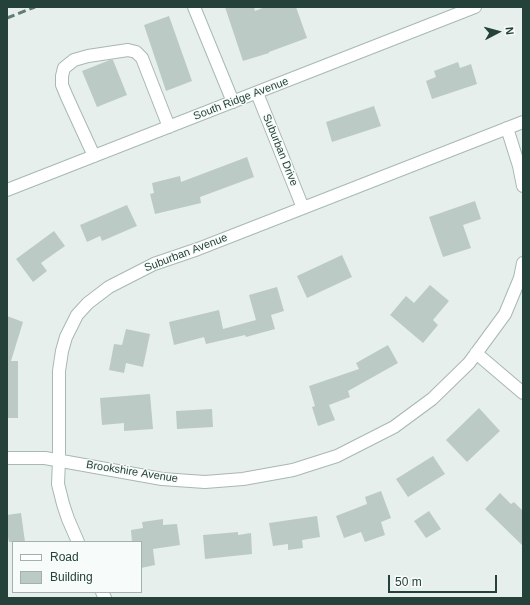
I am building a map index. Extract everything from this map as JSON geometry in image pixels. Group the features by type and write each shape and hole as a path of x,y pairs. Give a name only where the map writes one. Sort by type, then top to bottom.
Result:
{"street":[{"path":"194,7 233,102"},
{"name":"South Ridge Avenue","path":"7,190 475,7"},
{"path":"94,156 62,85 64,68 74,60 88,56 128,50 136,52 142,58 169,127"},
{"name":"Suburban Drive","path":"257,93 303,208"},
{"name":"Suburban Avenue","path":"78,541 68,520 58,484 59,371 66,337 77,315 88,303 109,287 154,264 303,208 523,122"},
{"path":"507,128 523,186"},
{"name":"Brookshire Avenue","path":"7,458 45,458 162,479 205,482 243,479 293,470 337,456 394,427 432,400 469,363 505,314 520,278 523,263"},
{"path":"476,353 523,393"}],"building":[{"path":"225,7 254,7 255,11 265,7 296,7 307,38 269,53 243,61"},
{"path":"169,16 192,81 166,91 144,25"},
{"path":"113,60 127,95 97,107 82,71"},
{"path":"458,62 460,68 471,64 477,84 432,99 426,81 436,77 434,71"},
{"path":"374,106 381,126 332,142 326,122"},
{"path":"247,157 254,177 200,197 201,203 155,214 150,194 154,193 152,183 180,176 181,182"},
{"path":"475,201 481,219 463,225 471,248 443,257 429,217"},
{"path":"127,205 137,226 102,241 100,236 87,242 80,225"},
{"path":"54,231 65,246 41,263 47,271 33,282 16,259"},
{"path":"342,255 352,277 307,298 297,276"},
{"path":"430,285 449,301 433,320 438,325 423,343 390,315 406,296 414,303"},
{"path":"277,287 284,311 271,315 275,329 246,337 245,335 206,344 204,337 174,345 169,322 219,310 223,329 256,320 249,295"},
{"path":"7,316 23,322 11,361 18,361 18,418 7,418"},
{"path":"126,329 150,334 143,367 126,363 124,373 109,370 114,344 122,345"},
{"path":"388,345 398,363 348,391 350,397 329,405 335,420 318,426 312,407 315,406 309,386 359,369 356,363"},
{"path":"150,394 153,429 124,431 124,423 102,425 100,398"},
{"path":"479,408 500,431 467,462 446,440"},
{"path":"212,409 213,427 177,429 176,411"},
{"path":"433,456 445,474 408,497 396,479"},
{"path":"381,491 391,518 381,522 385,535 365,542 361,532 344,538 336,516 367,504 365,497"},
{"path":"500,493 511,504 514,502 523,511 523,546 485,509"},
{"path":"429,511 441,529 426,538 414,521"},
{"path":"21,513 25,541 9,542 7,537 7,515"},
{"path":"317,516 320,537 302,540 303,548 288,550 288,544 273,546 269,523"},
{"path":"163,519 163,525 177,524 180,545 153,549 155,565 142,568 142,541 132,541 131,530 143,528 142,522"},
{"path":"238,532 238,535 251,533 252,554 205,559 203,535"}],"railway":[{"path":"7,18 35,7"}]}
